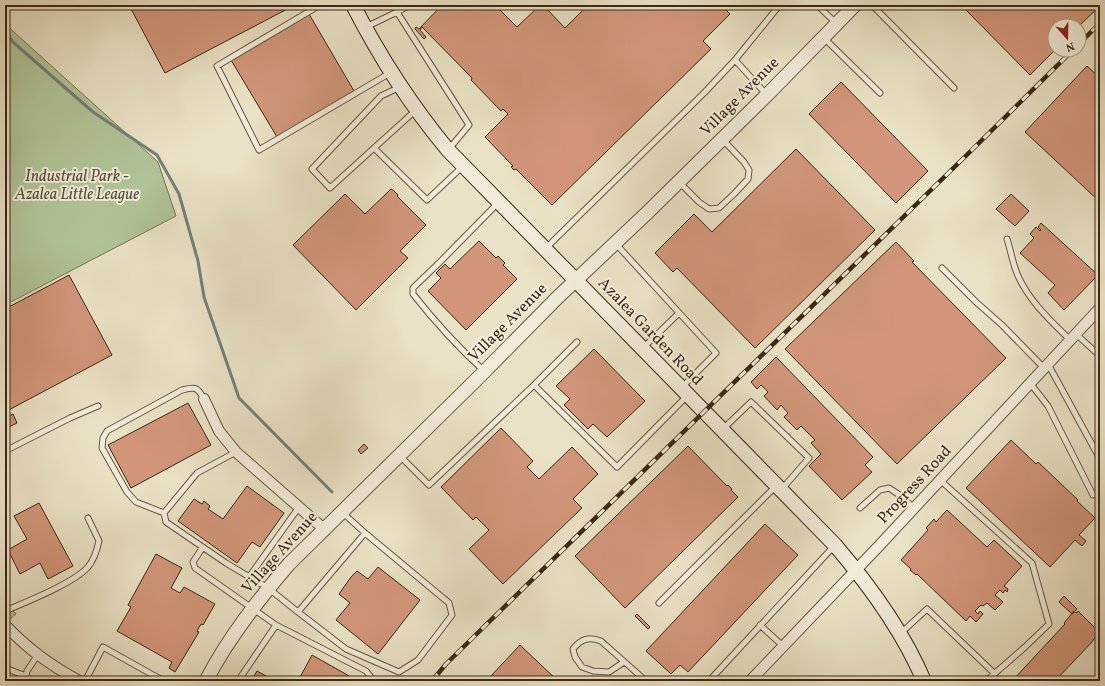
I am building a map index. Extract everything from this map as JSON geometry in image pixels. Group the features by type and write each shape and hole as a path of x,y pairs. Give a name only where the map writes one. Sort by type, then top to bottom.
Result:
{"main road":[{"name":"Azalea Garden Road","path":"353,5 400,87 416,110 448,150 498,203 835,545 856,569 880,602 900,634 924,681"}],"street":[{"name":"Village Avenue","path":"206,681 225,648 252,609 289,564 575,280 679,182 855,5"},
{"name":"Progress Road","path":"750,681 914,508 1100,308"},
{"path":"204,399 219,431 236,452 324,529"},
{"path":"5,625 37,656 79,681"}],"lane":[{"path":"320,5 217,66 260,150 391,73"},
{"path":"398,5 397,12 469,124 448,150"},
{"path":"365,28 410,5"},
{"path":"545,250 705,92 735,60 778,7 777,5"},
{"path":"818,5 836,24"},
{"path":"872,5 954,88"},
{"path":"824,37 880,93"},
{"path":"735,60 767,95"},
{"path":"400,87 381,96 312,170 330,188 416,110"},
{"path":"679,182 708,209 718,208 734,194 748,179 749,170 744,162 722,139"},
{"path":"374,148 427,200 463,166"},
{"path":"484,371 436,323 413,294 413,288 498,203"},
{"path":"1007,239 1018,276 1038,307 1073,337 1100,356"},
{"path":"534,385 617,466 684,392 716,353 615,243"},
{"path":"942,268 976,302 1046,366 1100,459"},
{"path":"642,349 679,313"},
{"path":"399,455 429,485 577,342"},
{"path":"1030,383 1048,406 1093,495"},
{"path":"164,513 136,502 127,492 102,448 103,438 107,431 182,390 195,387 200,390 204,399"},
{"path":"659,603 809,458 751,402 722,430"},
{"path":"5,451 70,418 98,406"},
{"path":"164,513 197,473 236,452"},
{"path":"940,480 1032,563 1049,624 986,681"},
{"path":"860,508 880,490 889,488 914,508"},
{"path":"249,577 299,507"},
{"path":"164,513 166,522 268,588 346,649 398,672 418,660 452,614 449,604 365,533 342,511"},
{"path":"5,611 72,579 88,567 96,553 99,541 88,518"},
{"path":"298,612 365,533"},
{"path":"709,681 835,545"},
{"path":"203,547 194,562 195,568 276,625 366,671 374,681"},
{"path":"900,634 927,609 994,673"},
{"path":"238,681 276,625"},
{"path":"760,625 783,646"},
{"path":"624,662 609,672 593,671 582,667 575,657 573,649 579,642 585,639 593,638 601,641 646,681"},
{"path":"85,681 103,647 162,680"},
{"path":"26,676 37,656"},
{"path":"5,668 26,676 32,681"}],"green space":[{"name":"Industrial Park - Azalea Little League","path":"5,24 158,162 176,216 5,305"},
{"path":"5,601 16,614 5,623"}],"building":[{"path":"129,5 295,5 165,73"},
{"path":"442,5 495,5 517,27 540,5 543,5 565,28 588,5 721,5 730,14 703,41 711,49 552,205 516,169 514,170 511,167 513,166 485,137 508,114 503,109 501,111 471,80 472,78 422,27 420,30 426,37 424,39 415,29 416,27 419,29"},
{"path":"961,5 1100,5 1087,18 1047,18 1047,58 1030,75"},
{"path":"309,14 354,91 277,137 231,60"},
{"path":"1087,66 1100,78 1100,202 1025,132"},
{"path":"841,82 928,171 896,203 809,114"},
{"path":"796,149 875,230 755,348 677,268 673,272 655,253 694,214 712,232"},
{"path":"391,189 426,225 400,251 408,258 356,310 293,245 345,194 365,214"},
{"path":"1011,194 1029,211 1015,226 996,209"},
{"path":"1041,223 1098,275 1064,310 1048,293 1055,285 1020,253 1034,238 1030,234 1036,227 1040,231 1041,230 1038,227"},
{"path":"479,241 496,258 498,256 505,263 503,265 517,279 466,330 428,291 441,278 436,273 445,264 450,269"},
{"path":"896,242 914,261 912,262 1006,358 897,464 785,349"},
{"path":"69,275 112,355 5,412 5,309"},
{"path":"594,349 645,401 607,437 593,424 588,429 564,405 570,399 556,386"},
{"path":"776,357 873,457 865,465 872,472 842,500 809,466 821,454 811,443 815,440 801,426 797,430 784,417 788,413 781,405 777,410 764,396 768,392 761,385 757,389 751,382"},
{"path":"188,403 211,445 131,488 108,445"},
{"path":"13,414 17,423 9,427 5,418"},
{"path":"501,428 533,461 527,467 539,479 572,447 598,474 573,499 582,508 503,584 469,549 489,530 476,517 473,520 441,487"},
{"path":"1011,440 1036,464 1038,462 1095,518 1079,535 1086,541 1082,546 1075,540 1050,567 966,488"},
{"path":"364,444 368,448 361,454 358,450"},
{"path":"688,446 727,486 728,485 732,489 731,490 738,497 625,608 575,556"},
{"path":"247,486 284,513 260,547 252,542 237,563 178,521 194,499 202,504 204,501 210,506 208,509 223,519"},
{"path":"39,503 73,566 48,579 40,563 20,574 8,550 27,539 14,516"},
{"path":"947,510 987,547 994,540 1022,566 1004,586 1008,589 1007,592 1005,590 1003,593 1000,590 995,595 1003,602 995,610 987,603 983,606 981,605 975,611 978,614 980,611 983,614 976,622 970,616 966,621 901,560 928,530 926,528 934,519 936,522"},
{"path":"765,524 798,555 688,672 680,665 671,674 646,651"},
{"path":"156,554 182,568 171,588 180,593 184,587 215,604 203,625 201,624 197,631 199,632 175,672 169,668 172,662 117,631 131,607 128,605"},
{"path":"378,567 420,600 378,654 336,620 350,603 339,594 351,577 357,571 368,579"},
{"path":"1064,596 1077,609 1072,614 1059,602"},
{"path":"1074,611 1076,613 1078,611 1099,632 1092,642 1055,681 1012,681 1065,624 1064,623"},
{"path":"637,614 650,627 648,629 635,616"},
{"path":"520,645 558,681 492,681 489,678"},
{"path":"312,655 358,681 298,681"},
{"path":"257,671 275,681 251,681"}],"waterway":[{"path":"5,32 14,43 93,112 157,155 179,194 198,261 204,297 239,398 332,492"}],"railway":[{"path":"1087,36 1100,23"},
{"path":"432,681 446,664 1065,58"}]}
